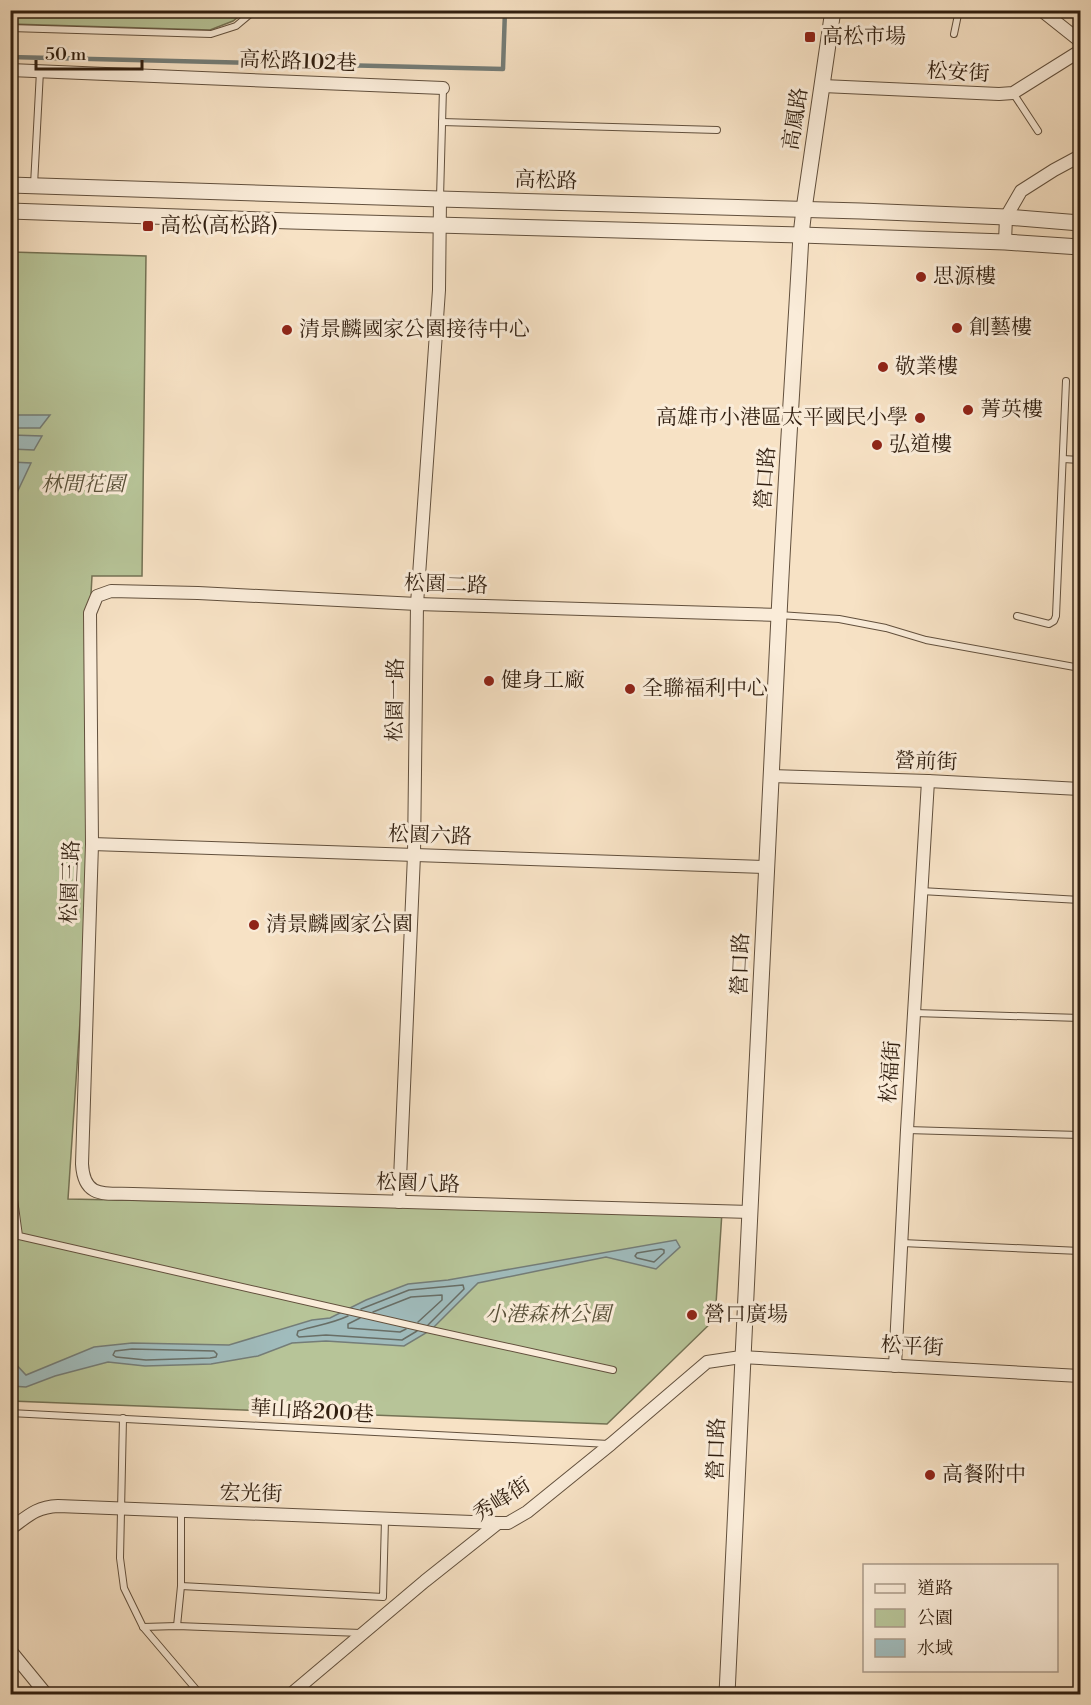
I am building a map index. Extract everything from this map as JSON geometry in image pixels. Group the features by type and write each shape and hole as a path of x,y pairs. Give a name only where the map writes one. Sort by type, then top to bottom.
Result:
{"street":[{"name":"高鳳路","path":"801,235 833,10"},
{"path":"1041,10 1080,41"},
{"name":"松安街","path":"823,86 1013,93 1080,51"},
{"name":"高松路102巷","path":"10,70 443,88"},
{"path":"1005,242 1006,217 1021,191 1080,156"},
{"name":"高松路","path":"10,185 804,209 1006,217 1080,223"},
{"name":"松園一路","path":"399,1202 414,855 417,604 439,290 440,199"},
{"path":"10,211 280,221 801,235 1080,247"},
{"name":"營口路","path":"727,1695 741,1357 801,235"},
{"name":"松園二路","path":"111,591 417,604 779,615"},
{"name":"松園三路","path":"86,1185 82,1175 82,1164 93,844 90,613 97,596 111,591"},
{"name":"營前街","path":"771,776 1080,789"},
{"name":"松福街","path":"895,1366 928,781"},
{"name":"松園六路","path":"93,844 766,867"},
{"name":"松園八路","path":"86,1185 93,1191 133,1194 750,1212"},
{"name":"松平街","path":"741,1357 1080,1376"},
{"name":"秀峰街","path":"291,1695 498,1522 508,1522 527,1512 612,1444 695,1370 707,1362 741,1357"},
{"name":"宏光街","path":"10,1529 36,1510 45,1507 498,1522"},
{"path":"10,1650 46,1695"}],"lane":[{"path":"10,28 211,34 236,26 255,10"},
{"path":"954,34 959,10"},
{"path":"34,186 40,71"},
{"name":"高松路102巷","path":"440,199 443,88"},
{"path":"1013,93 1038,131"},
{"path":"442,122 717,130"},
{"path":"1017,616 1049,624 1056,616 1066,381"},
{"path":"1063,459 1080,460"},
{"path":"779,615 839,619 886,628 927,640 1080,668"},
{"path":"921,891 1080,900"},
{"path":"915,1013 1080,1018"},
{"path":"907,1130 1080,1135"},
{"path":"10,1170 19,1236 613,1370"},
{"path":"902,1243 1080,1251"},
{"name":"華山路200巷","path":"10,1413 612,1444"},
{"path":"123,1418 120,1558 124,1588 143,1627 200,1695"},
{"path":"177,1626 181,1586 181,1511"},
{"path":"181,1586 383,1597 385,1519"},
{"path":"143,1627 177,1626 363,1633"}],"green space":[{"path":"11,10 246,11 233,21 210,30 11,24"},
{"name":"小港森林公園","path":"11,252 146,256 142,576 92,576 90,613 92,844 68,1199 722,1212 715,1319 607,1424 11,1401"}],"water":[{"path":"11,415 50,415 40,428 11,428"},
{"path":"11,435 42,436 34,450 11,449"},
{"path":"11,462 31,463 14,499 11,499"},
{"path":"676,1240 680,1247 656,1269 606,1257 478,1283 431,1330 404,1346 326,1341 292,1343 258,1356 211,1364 145,1366 108,1362 55,1376 26,1387 11,1386 11,1359 26,1375 94,1347 132,1343 229,1345 312,1320 330,1318 366,1300 408,1284 448,1280"}],"waterway":[{"path":"10,57 503,69 505,10"}],"place":[{"name":"高松市場","path":"810,37"},
{"name":"高松(高松路)","path":"148,226"},
{"name":"思源樓","path":"921,277"},
{"name":"創藝樓","path":"957,328"},
{"name":"清景麟國家公園接待中心","path":"287,330"},
{"name":"敬業樓","path":"883,367"},
{"name":"菁英樓","path":"968,410"},
{"name":"高雄市小港區太平國民小學","path":"920,418"},
{"name":"弘道樓","path":"877,445"},
{"name":"健身工廠","path":"489,681"},
{"name":"全聯福利中心","path":"630,689"},
{"name":"清景麟國家公園","path":"254,925"},
{"name":"營口廣場","path":"692,1315"},
{"name":"高餐附中","path":"930,1475"}],"park label":[{"name":"林間花園","path":"83,485"}]}
